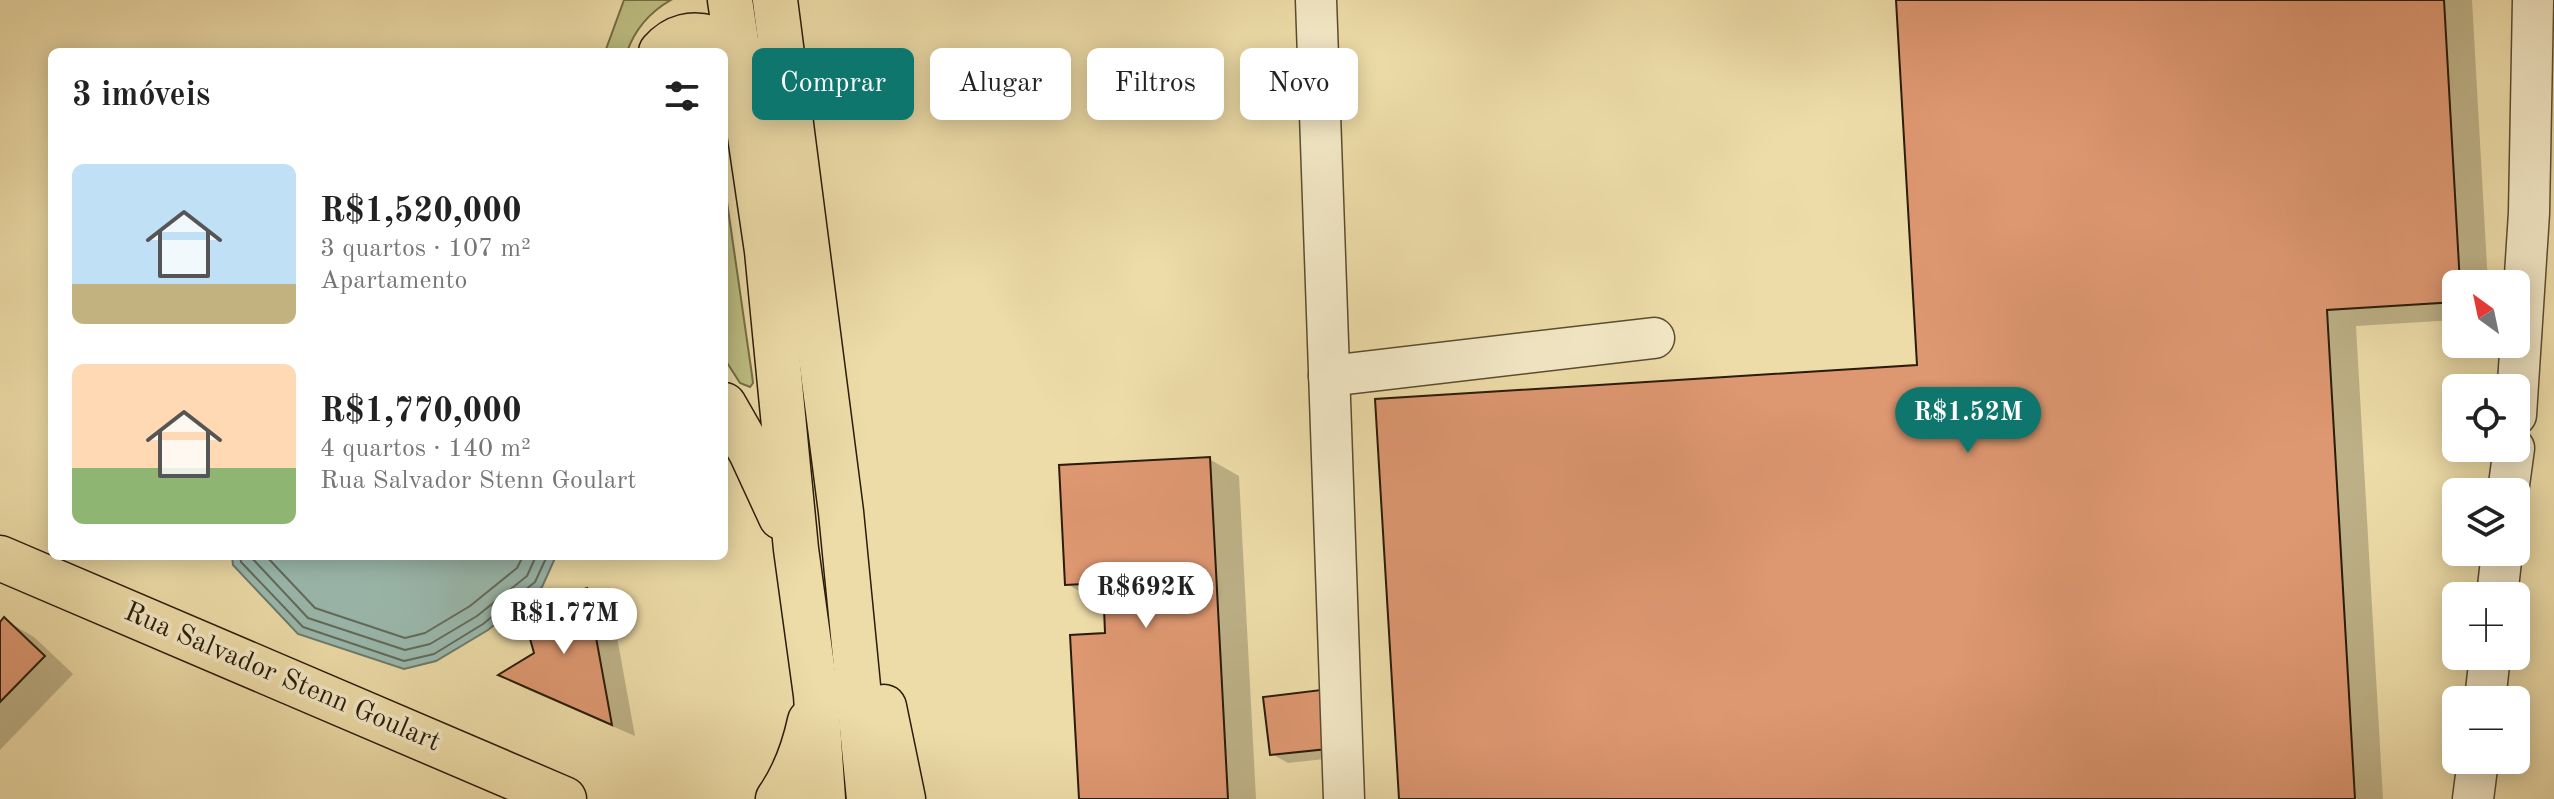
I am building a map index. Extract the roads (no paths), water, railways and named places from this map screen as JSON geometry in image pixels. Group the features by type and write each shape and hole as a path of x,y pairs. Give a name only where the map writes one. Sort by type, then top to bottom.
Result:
{"main road":[{"path":"730,0 767,251 796,549 816,695 823,799"},
{"path":"775,0 841,512 869,799"},
{"path":"666,48 680,36 700,36 738,49 756,65 768,85 797,167"},
{"path":"728,412 751,452 796,549"},
{"name":"Rua Salvador Stenn Goulart","path":"0,558 564,799"},
{"path":"847,588 875,663 903,799"},
{"path":"778,799 789,783 806,741 816,695"}],"lane":[{"path":"1316,0 1344,799"},
{"path":"2519,374 2529,213 2533,0"},
{"path":"1329,376 1654,338"},
{"path":"2473,799 2476,774"}],"water":[{"path":"232,560 554,560 542,587 488,630 436,661 404,669 298,634 233,565"}]}
